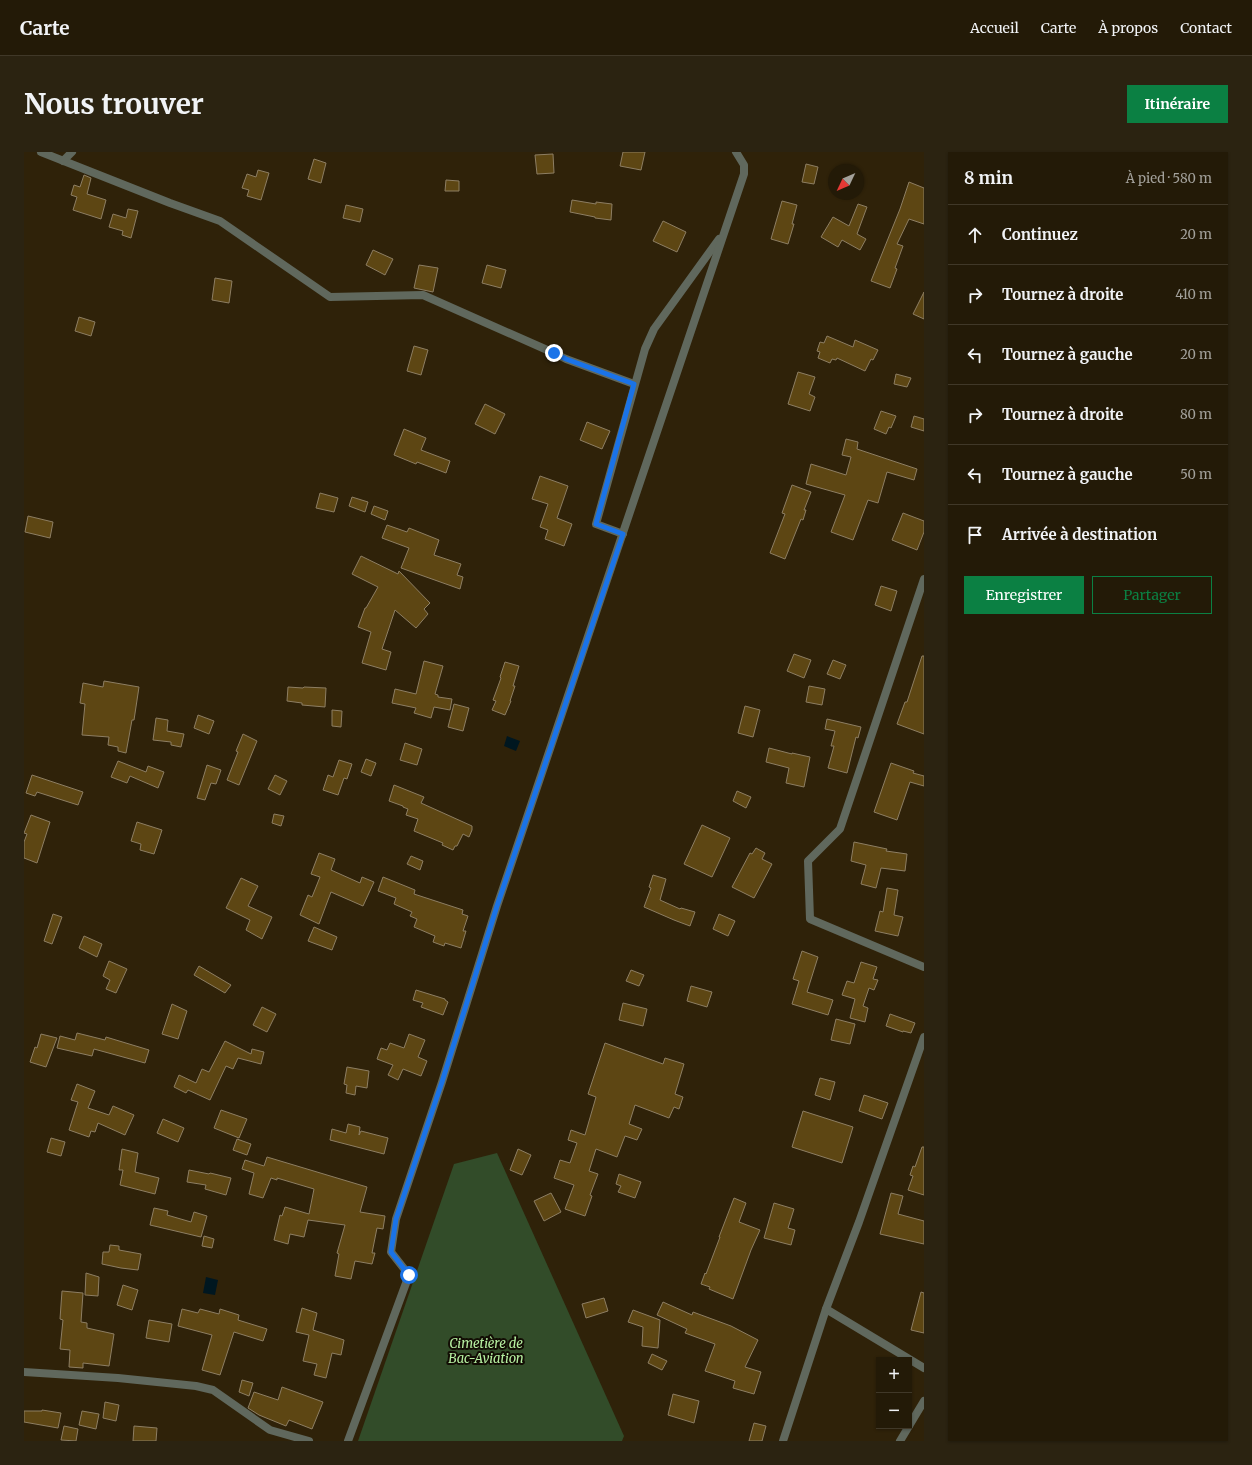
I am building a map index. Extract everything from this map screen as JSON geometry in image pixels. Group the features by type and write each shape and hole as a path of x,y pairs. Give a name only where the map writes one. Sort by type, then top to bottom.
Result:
{"street":[{"path":"41,152 63,162 220,221 330,297 423,296 566,359 634,384"},
{"path":"63,162 72,152"},
{"path":"348,1441 409,1275 391,1252 396,1219 442,1082 497,906 744,174 744,165 736,152"},
{"path":"623,534 596,524 644,349 654,329 724,232"},
{"path":"924,579 840,829 808,861 810,919 924,967"},
{"path":"782,1441 826,1309 859,1222 924,1037"},
{"path":"826,1309 924,1368"},
{"path":"24,1372 118,1378 196,1386 213,1390 270,1430 308,1441"},
{"path":"912,1421 924,1401"},
{"path":"900,1441 907,1429"}],"green space":[{"name":"Cimetière de Bac-Aviation","path":"497,1153 624,1436 622,1441 358,1441 454,1164"}],"water":[{"path":"507,736 520,741 516,751 504,746"},
{"path":"206,1277 218,1280 215,1295 203,1293"}],"building":[{"path":"623,152 645,152 641,170 620,166"},
{"path":"553,154 554,173 537,174 535,155"},
{"path":"314,159 326,163 321,183 308,179"},
{"path":"806,164 818,167 814,184 802,182"},
{"path":"258,170 269,173 261,200 247,196 249,190 242,188 247,174 256,177"},
{"path":"84,175 91,178 87,194 106,200 101,219 73,210 77,197 71,195 74,185 80,187"},
{"path":"446,180 459,181 459,191 445,191"},
{"path":"909,182 924,188 924,224 909,219 897,244 903,246 890,288 871,281 900,209"},
{"path":"572,200 596,204 596,202 612,204 611,220 570,212"},
{"path":"782,201 797,205 792,224 794,224 788,244 771,239"},
{"path":"858,204 867,207 857,234 866,239 860,250 842,240 838,247 821,237 833,217 849,226"},
{"path":"346,205 363,209 360,222 343,218"},
{"path":"128,209 138,211 131,238 122,235 123,231 109,227 113,214 126,218"},
{"path":"663,221 686,232 677,252 653,241"},
{"path":"373,250 393,259 385,275 366,265"},
{"path":"419,265 438,268 433,292 414,288"},
{"path":"487,265 506,270 501,288 482,283"},
{"path":"215,278 232,281 229,303 212,300"},
{"path":"924,292 924,319 913,314"},
{"path":"79,317 95,322 91,336 75,331"},
{"path":"827,336 853,347 855,340 878,350 873,360 871,359 865,371 837,358 836,360 832,359 830,363 818,358 820,352 817,351 820,342 824,343"},
{"path":"414,346 428,350 421,375 407,371"},
{"path":"798,372 815,377 809,394 815,397 810,411 788,404"},
{"path":"896,374 911,378 907,387 894,384"},
{"path":"485,404 505,414 495,434 475,424"},
{"path":"881,411 896,416 891,428 889,427 886,434 874,429"},
{"path":"914,416 924,419 924,431 911,427"},
{"path":"587,422 610,431 602,449 580,440"},
{"path":"404,429 426,438 421,450 450,461 446,473 417,462 416,464 394,455"},
{"path":"846,439 858,442 857,449 917,469 914,480 887,472 878,503 868,500 853,540 831,532 845,495 806,484 811,464 846,475 851,457 842,455"},
{"path":"540,476 568,486 557,518 572,524 564,546 545,539 548,530 540,527 548,504 532,499"},
{"path":"792,485 811,492 804,510 806,510 803,520 801,519 785,559 770,553 785,514 782,513"},
{"path":"320,493 338,498 334,512 316,508"},
{"path":"352,497 368,502 365,512 349,506"},
{"path":"374,506 388,511 385,520 371,514"},
{"path":"903,513 924,521 924,532 917,550 892,540"},
{"path":"28,516 53,522 50,538 25,532"},
{"path":"387,525 407,532 409,528 439,540 434,555 461,564 457,575 463,577 460,589 401,568 409,548 382,538"},
{"path":"361,556 398,574 399,571 430,603 424,609 428,614 416,628 395,610 382,649 391,652 386,670 362,663 371,632 358,627 365,608 378,587 352,574"},
{"path":"881,586 897,591 891,611 875,605"},
{"path":"794,654 811,660 804,678 787,671"},
{"path":"922,656 924,656 924,734 897,724 905,702 907,702"},
{"path":"833,660 846,665 840,679 827,674"},
{"path":"424,661 443,666 435,694 438,695 438,697 452,699 450,710 434,707 431,718 414,713 416,708 392,703 395,689 416,694"},
{"path":"505,662 519,666 513,686 515,686 511,701 505,715 492,710 496,701 493,700"},
{"path":"104,681 139,687 134,720 132,720 126,753 118,751 118,747 108,745 109,737 82,735 85,704 80,703 83,683 103,687"},
{"path":"809,686 825,689 822,705 806,702"},
{"path":"288,687 326,688 325,707 302,705 302,703 287,701"},
{"path":"454,704 469,708 463,731 448,727"},
{"path":"745,706 760,710 753,737 738,733"},
{"path":"332,710 342,711 341,727 332,726"},
{"path":"198,715 214,721 209,734 194,728"},
{"path":"156,718 168,720 167,731 184,734 181,747 171,745 171,742 153,740"},
{"path":"827,719 861,727 858,738 856,737 847,773 828,768 834,746 831,746 835,731 825,729"},
{"path":"243,734 257,741 239,785 227,780"},
{"path":"405,743 422,749 417,765 400,760"},
{"path":"769,748 810,757 804,787 786,783 789,768 766,762"},
{"path":"366,759 376,763 371,776 361,772"},
{"path":"339,760 352,764 347,779 344,778 338,795 323,790 328,775 333,777"},
{"path":"118,761 146,772 148,766 164,772 158,788 130,776 127,783 111,777"},
{"path":"891,763 914,771 913,773 924,776 924,786 910,782 897,820 874,812"},
{"path":"207,765 221,770 216,784 211,783 205,800 197,798"},
{"path":"32,775 83,792 78,805 37,792 35,796 26,793"},
{"path":"275,775 287,781 280,795 268,789"},
{"path":"394,785 424,797 421,803 472,826 469,837 463,834 457,846 455,846 453,850 442,845 443,843 414,831 418,819 406,815 408,809 389,801"},
{"path":"737,791 751,797 746,808 733,801"},
{"path":"274,814 284,816 281,826 272,823"},
{"path":"31,815 50,822 37,863 24,858 24,842 27,834 24,833"},
{"path":"137,822 162,830 154,854 140,850 141,844 131,841"},
{"path":"702,825 730,838 712,877 684,864"},
{"path":"854,842 887,849 886,851 907,854 905,871 881,868 876,888 861,884 866,865 851,861"},
{"path":"756,848 765,853 762,859 772,864 754,898 732,887 750,853 752,854"},
{"path":"319,853 335,859 331,870 360,883 362,877 374,882 363,906 331,892 319,924 300,915 308,895 312,897 320,877 311,874"},
{"path":"411,856 423,861 420,870 407,864"},
{"path":"653,875 666,879 660,900 680,909 695,912 690,926 644,907 651,888 649,887"},
{"path":"383,877 415,890 414,894 463,910 462,914 468,916 463,931 466,931 461,948 445,943 444,946 433,942 435,936 414,927 417,919 410,916 412,912 394,904 396,898 378,891"},
{"path":"241,878 258,886 248,906 272,917 262,939 246,930 250,920 226,908"},
{"path":"887,888 898,890 894,915 903,917 898,936 875,931 880,911 883,912"},
{"path":"53,914 62,917 52,944 44,941"},
{"path":"719,914 735,921 728,936 713,929"},
{"path":"314,927 337,937 332,950 308,941"},
{"path":"84,936 102,944 97,957 79,948"},
{"path":"802,951 818,957 807,992 833,1000 828,1015 792,1004 799,981 793,979"},
{"path":"109,961 127,969 116,993 106,989 110,980 103,976"},
{"path":"861,962 877,967 873,979 878,980 874,990 869,988 863,1006 868,1008 865,1022 850,1018 855,999 842,995 847,981 854,983"},
{"path":"199,966 231,985 225,993 194,975"},
{"path":"631,970 644,975 639,986 626,981"},
{"path":"691,986 712,992 707,1007 687,1001"},
{"path":"416,990 445,999 448,1002 443,1015 421,1007 423,1003 413,1000"},
{"path":"623,1003 647,1009 643,1026 619,1020"},
{"path":"172,1004 187,1011 178,1039 162,1034"},
{"path":"262,1007 276,1014 267,1032 253,1025"},
{"path":"890,1014 915,1023 911,1033 886,1026"},
{"path":"836,1019 855,1024 850,1044 831,1040"},
{"path":"77,1033 105,1040 106,1037 149,1050 145,1063 94,1049 92,1056 57,1048 60,1036 75,1040"},
{"path":"41,1034 57,1038 46,1067 30,1062 35,1047 37,1048"},
{"path":"409,1034 425,1040 418,1057 427,1061 421,1076 403,1069 398,1080 388,1075 393,1065 377,1059 381,1048 387,1050 390,1043 404,1048"},
{"path":"225,1041 251,1054 252,1049 264,1052 261,1064 238,1058 233,1069 226,1066 210,1100 188,1090 186,1093 174,1087 179,1075 196,1083 202,1069 209,1072"},
{"path":"605,1043 663,1064 665,1058 684,1064 675,1094 683,1097 679,1109 674,1107 669,1118 635,1105 629,1124 642,1129 637,1140 625,1136 617,1157 596,1149 589,1171 598,1174 590,1195 592,1196 585,1216 565,1209 574,1185 554,1178 560,1160 570,1163 577,1143 568,1140 571,1130 585,1135 596,1097 588,1094"},
{"path":"347,1067 369,1071 367,1088 356,1086 355,1095 346,1093 347,1085 344,1084"},
{"path":"820,1078 835,1082 830,1100 815,1095"},
{"path":"77,1084 95,1091 88,1108 109,1115 113,1106 134,1115 125,1135 98,1123 95,1132 91,1131 89,1137 69,1130 78,1102 71,1100"},
{"path":"864,1095 888,1103 882,1119 859,1111"},
{"path":"221,1110 247,1119 239,1138 214,1128"},
{"path":"803,1111 853,1127 842,1163 792,1147"},
{"path":"163,1119 184,1128 178,1142 157,1133"},
{"path":"348,1124 360,1127 359,1135 361,1131 388,1138 384,1154 330,1140 332,1129 346,1133"},
{"path":"51,1138 65,1142 61,1156 47,1152"},
{"path":"237,1139 251,1144 247,1155 233,1150"},
{"path":"922,1147 924,1147 924,1195 908,1190 913,1176 910,1175 913,1166 915,1167"},
{"path":"122,1149 138,1153 135,1172 159,1178 155,1194 120,1185 123,1170 119,1170"},
{"path":"518,1149 531,1155 522,1175 510,1170"},
{"path":"267,1157 367,1187 360,1212 385,1216 383,1229 377,1228 372,1253 375,1253 372,1264 355,1261 351,1279 335,1276 339,1254 337,1253 345,1225 308,1220 304,1237 290,1234 288,1244 274,1240 280,1215 282,1216 285,1207 309,1214 314,1189 277,1178 277,1180 271,1178 263,1198 249,1194 254,1173 242,1169 245,1160 264,1166"},
{"path":"189,1170 231,1178 226,1195 205,1189 206,1185 187,1182"},
{"path":"619,1174 641,1182 635,1198 618,1192 621,1186 616,1184"},
{"path":"551,1193 561,1212 544,1221 534,1201"},
{"path":"891,1193 903,1196 898,1214 924,1221 924,1244 880,1234"},
{"path":"734,1198 746,1203 739,1222 760,1230 733,1299 701,1284"},
{"path":"774,1203 794,1209 788,1228 795,1230 791,1245 764,1238"},
{"path":"154,1208 168,1211 167,1215 191,1222 194,1212 207,1216 201,1237 150,1225"},
{"path":"204,1236 214,1239 212,1248 202,1246"},
{"path":"110,1245 119,1246 119,1250 141,1254 138,1270 102,1264 103,1252 109,1252"},
{"path":"86,1273 99,1277 98,1296 85,1295"},
{"path":"123,1285 138,1290 132,1310 117,1305"},
{"path":"62,1291 83,1293 81,1322 87,1323 87,1328 114,1334 109,1366 83,1363 83,1368 69,1367 70,1350 60,1349 63,1320 60,1319"},
{"path":"921,1292 924,1293 924,1333 911,1330"},
{"path":"604,1298 608,1311 586,1318 582,1304"},
{"path":"663,1302 692,1315 693,1312 731,1326 758,1340 745,1367 761,1372 754,1394 733,1388 735,1381 705,1371 715,1344 685,1333 687,1329 657,1315"},
{"path":"302,1308 317,1313 313,1330 344,1340 341,1355 332,1353 326,1378 314,1375 317,1364 303,1361 309,1335 296,1332"},
{"path":"182,1309 198,1313 200,1309 219,1314 220,1309 239,1315 238,1320 267,1329 263,1341 234,1332 220,1375 202,1370 212,1335 178,1326"},
{"path":"633,1310 660,1320 658,1348 642,1346 643,1327 628,1322"},
{"path":"149,1320 172,1324 169,1342 146,1338"},
{"path":"652,1354 667,1361 662,1370 648,1363"},
{"path":"242,1380 253,1383 249,1396 239,1392"},
{"path":"282,1387 323,1402 312,1429 289,1420 286,1426 259,1415 248,1408 254,1392 278,1400"},
{"path":"673,1394 699,1401 694,1423 668,1415"},
{"path":"105,1402 119,1405 116,1421 103,1418"},
{"path":"42,1410 61,1413 58,1428 24,1422 24,1411"},
{"path":"82,1411 99,1414 96,1429 79,1425"},
{"path":"754,1423 766,1426 762,1441 749,1441"},
{"path":"64,1426 78,1429 76,1441 61,1440"},
{"path":"134,1426 157,1428 156,1441 133,1441"}],"route":[{"path":"409,1275 391,1252 396,1219 442,1082 497,906 623,534 596,524 634,384 566,359 554,353"}]}
